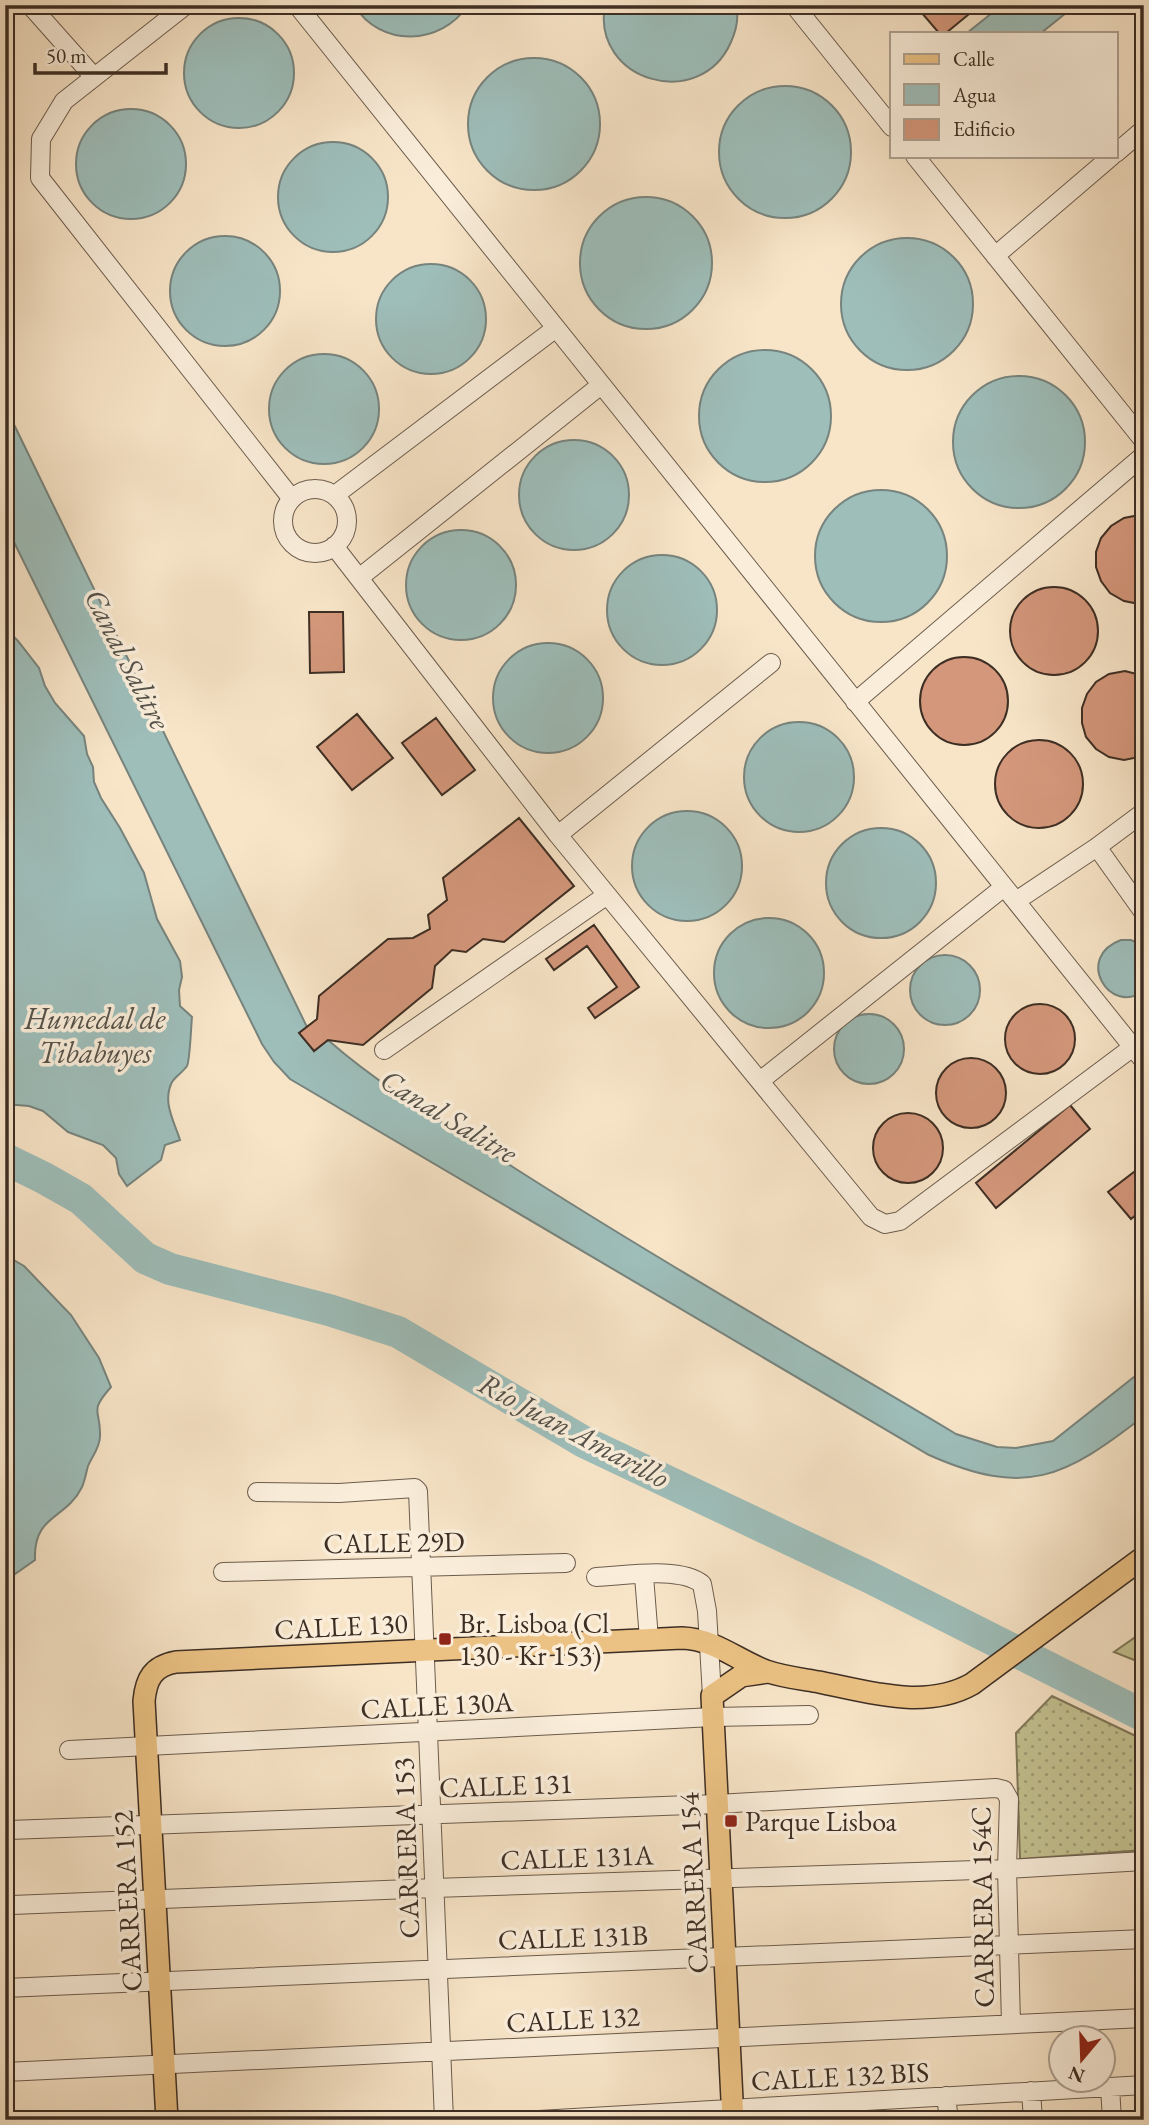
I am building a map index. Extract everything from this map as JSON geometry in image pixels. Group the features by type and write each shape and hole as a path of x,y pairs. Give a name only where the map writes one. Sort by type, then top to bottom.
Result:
{"main road":[{"path":"713,1706 741,1676 768,1672 910,1698 959,1691 1144,1557"},
{"name":"CALLE 130","path":"148,1679 155,1670 176,1662 690,1638 709,1643 768,1672"},
{"name":"CARRERA 152","path":"148,1679 144,1701 167,2120"},
{"name":"CARRERA 154","path":"713,1706 733,2114"}],"street":[{"path":"30,5 94,77"},
{"path":"186,5 64,101 40,139 40,178 292,499"},
{"path":"297,5 1139,1054 900,1221 885,1224 871,1217 558,835 334,546"},
{"path":"794,5 890,125"},
{"path":"1118,151 1144,129"},
{"path":"917,158 1144,441"},
{"path":"995,256 1109,158"},
{"path":"335,495 556,328"},
{"path":"359,578 601,385"},
{"path":"855,702 1144,455"},
{"path":"312,489 335,495 347,515 342,538 323,552 300,549 291,542 283,520 285,509 292,499 301,492 312,489"},
{"path":"558,835 771,663"},
{"path":"1016,901 1097,848 1144,812"},
{"path":"1097,848 1144,913"},
{"path":"761,1081 1004,887"},
{"path":"384,1050 607,895"},
{"name":"CARRERA 153","path":"257,1492 339,1493 417,1489 444,2120"},
{"name":"CALLE 29D","path":"223,1572 566,1563"},
{"name":"CARRERA 154","path":"644,1576 679,1574 696,1579 702,1584 713,1706"},
{"path":"596,1577 644,1576 649,1639"},
{"name":"CALLE 130A","path":"69,1750 427,1732 713,1706 809,1715"},
{"name":"CALLE 131","path":"9,1829 717,1804 986,1788 1004,1790"},
{"name":"CARRERA 154C","path":"1004,1790 1009,1799 1007,1869 1011,2025"},
{"name":"CALLE 131A","path":"12,1905 1007,1869 1144,1861"},
{"name":"CALLE 131B","path":"5,1988 1144,1939"},
{"name":"CALLE 132","path":"5,2072 1144,2018"},
{"name":"CALLE 132 BIS","path":"1118,2087 1144,2085"},
{"name":"CALLE 132 BIS","path":"539,2120 733,2114 868,2101 1048,2090"},
{"path":"1031,2091 1033,2120"},
{"path":"1110,2094 1112,2120"},
{"path":"946,2096 948,2120"},
{"path":"868,2101 869,2120"}],"shaded area":[{"path":"1144,1631 1144,1664 1114,1652"},
{"path":"1052,1696 1144,1740 1144,1850 1020,1859 1016,1733"}],"water":[{"path":"354,5 468,5 456,19 442,28 411,36 394,35 379,29 365,19"},
{"path":"605,5 736,5 736,24 731,42 716,64 696,77 674,82 651,79 631,69 614,53 605,31"},
{"path":"1002,5 1076,5 1042,32 968,32"},
{"path":"239,18 260,22 278,34 290,52 294,73 290,94 278,112 260,124 239,128 218,124 200,112 188,94 184,73 188,52 200,34 218,22"},
{"path":"534,58 559,63 581,77 595,99 600,124 595,149 581,171 559,185 534,190 509,185 487,171 473,149 468,124 473,99 487,77 509,63"},
{"path":"785,86 810,91 832,105 846,127 851,152 846,177 832,199 810,213 785,218 760,213 738,199 724,177 719,152 724,127 738,105 760,91"},
{"path":"131,109 152,113 170,125 182,143 186,164 182,185 170,203 152,215 131,219 110,215 92,203 80,185 76,164 80,143 92,125 110,113"},
{"path":"333,142 354,146 372,158 384,176 388,197 384,218 372,236 354,248 333,252 312,248 294,236 282,218 278,197 282,176 294,158 312,146"},
{"path":"646,197 671,202 693,216 707,238 712,263 707,288 693,310 671,324 646,329 621,324 599,310 585,288 580,263 585,238 599,216 621,202"},
{"path":"225,236 246,240 264,252 276,270 280,291 276,312 264,330 246,342 225,346 204,342 186,330 174,312 170,291 174,270 186,252 204,240"},
{"path":"907,238 932,243 954,257 968,279 973,304 968,329 954,351 932,365 907,370 882,365 860,351 846,329 841,304 846,279 860,257 882,243"},
{"path":"431,264 452,268 470,280 482,298 486,319 482,340 470,358 452,370 431,374 410,370 392,358 380,340 376,319 380,298 392,280 410,268"},
{"path":"765,350 790,355 812,369 826,391 831,416 826,441 812,463 790,477 765,482 740,477 718,463 704,441 699,416 704,391 718,369 740,355"},
{"path":"324,354 345,358 363,370 375,388 379,409 375,430 363,448 345,460 324,464 303,460 285,448 273,430 269,409 273,388 285,370 303,358"},
{"path":"1019,376 1044,381 1066,395 1080,417 1085,442 1080,467 1066,489 1044,503 1019,508 994,503 972,489 958,467 953,442 958,417 972,395 994,381"},
{"name":"Canal Salitre","path":"5,406 307,1027 314,1051 328,1040 396,1092 570,1203 956,1434 997,1447 1016,1448 1053,1441 1144,1369 1144,1416 1090,1454 1043,1475 1019,1478 992,1476 929,1455 290,1079 262,1044 5,524"},
{"path":"574,440 595,444 613,456 625,474 629,495 625,516 613,534 595,546 574,550 553,546 535,534 523,516 519,495 523,474 535,456 553,444"},
{"path":"881,490 906,495 928,509 942,531 947,556 942,581 928,603 906,617 881,622 856,617 834,603 820,581 815,556 820,531 834,509 856,495"},
{"path":"461,530 482,534 500,546 512,564 516,585 512,606 500,624 482,636 461,640 440,636 422,624 410,606 406,585 410,564 422,546 440,534"},
{"path":"662,555 683,559 701,571 713,589 717,610 713,631 701,649 683,661 662,665 641,661 623,649 611,631 607,610 611,589 623,571 641,559"},
{"name":"Humedal de Tibabuyes","path":"5,628 39,668 55,703 84,736 87,754 93,767 94,782 144,873 157,919 180,961 180,1006 192,1017 190,1050 187,1066 172,1082 168,1097 180,1140 165,1145 161,1160 127,1186 119,1174 116,1158 103,1145 68,1132 43,1111 29,1106 5,1104"},
{"path":"548,643 569,647 587,659 599,677 603,698 599,719 587,737 569,749 548,753 527,749 509,737 497,719 493,698 497,677 509,659 527,647"},
{"path":"799,722 820,726 838,738 850,756 854,777 850,798 838,816 820,828 799,832 778,828 760,816 748,798 744,777 748,756 760,738 778,726"},
{"path":"687,811 708,815 726,827 738,845 742,866 738,887 726,905 708,917 687,921 666,917 648,905 636,887 632,866 636,845 648,827 666,815"},
{"path":"881,828 902,832 920,844 932,862 936,883 932,904 920,922 902,934 881,938 860,934 842,922 830,904 826,883 830,862 842,844 860,832"},
{"path":"769,918 790,922 808,934 820,952 824,973 820,994 808,1012 790,1024 769,1028 748,1024 730,1012 718,994 714,973 718,952 730,934 748,922"},
{"path":"1121,940 1131,940 1144,946 1144,991 1131,997 1119,996 1109,990 1098,970 1100,959 1107,948"},
{"path":"938,955 952,955 965,961 974,970 980,990 978,1003 970,1015 952,1025 938,1025 925,1019 916,1010 910,997 910,983 916,970 925,961"},
{"path":"869,1014 894,1024 904,1049 894,1074 869,1084 844,1074 834,1049 844,1024"},
{"path":"5,1255 24,1266 71,1315 99,1358 111,1387 98,1407 100,1440 82,1487 68,1506 45,1525 39,1534 35,1560 5,1581"}],"building":[{"path":"915,5 980,5 947,32 938,32"},
{"path":"1144,516 1144,603 1139,604 1124,601 1110,593 1101,581 1096,567 1096,552 1101,538 1111,526 1124,518"},
{"path":"1054,587 1079,594 1091,606 1098,631 1091,656 1079,668 1054,675 1029,668 1017,656 1010,631 1017,606 1029,594"},
{"path":"309,612 343,612 344,672 310,673"},
{"path":"964,657 989,664 1001,676 1008,701 1001,726 989,738 964,745 939,738 927,726 920,701 927,676 939,664"},
{"path":"1125,671 1144,676 1144,756 1124,760 1109,757 1096,749 1086,737 1082,708 1087,694 1096,682 1109,674"},
{"path":"357,714 393,758 352,790 317,747"},
{"path":"436,718 475,770 442,795 402,743"},
{"path":"1039,740 1064,747 1076,759 1083,784 1076,809 1064,821 1039,828 1014,821 1002,809 995,784 1002,759 1014,747"},
{"path":"519,818 574,886 504,942 483,939 466,952 452,950 435,966 432,988 363,1045 328,1040 314,1051 299,1033 317,1019 319,996 388,939 413,938 430,929 428,915 447,900 443,878"},
{"path":"594,925 639,987 595,1018 588,1008 617,987 587,946 554,970 546,959"},
{"path":"1033,1004 1047,1004 1060,1010 1069,1019 1075,1039 1073,1052 1065,1064 1047,1074 1033,1074 1020,1068 1011,1059 1005,1046 1005,1032 1011,1019 1020,1010"},
{"path":"971,1058 996,1068 1006,1093 996,1118 971,1128 946,1118 936,1093 946,1068"},
{"path":"1070,1105 1090,1129 996,1208 976,1183"},
{"path":"908,1113 933,1123 943,1148 933,1173 908,1183 883,1173 873,1148 883,1123"},
{"path":"1143,1165 1144,1208 1131,1219 1108,1192"}],"waterway":[{"name":"Río Juan Amarillo","path":"5,1159 81,1199 145,1258 170,1269 329,1310 398,1332 584,1442 869,1577 1144,1716"}],"place":[{"name":"Br. Lisboa (Cl 130 - Kr 153)","path":"445,1639"},
{"name":"Parque Lisboa","path":"731,1821"}]}
